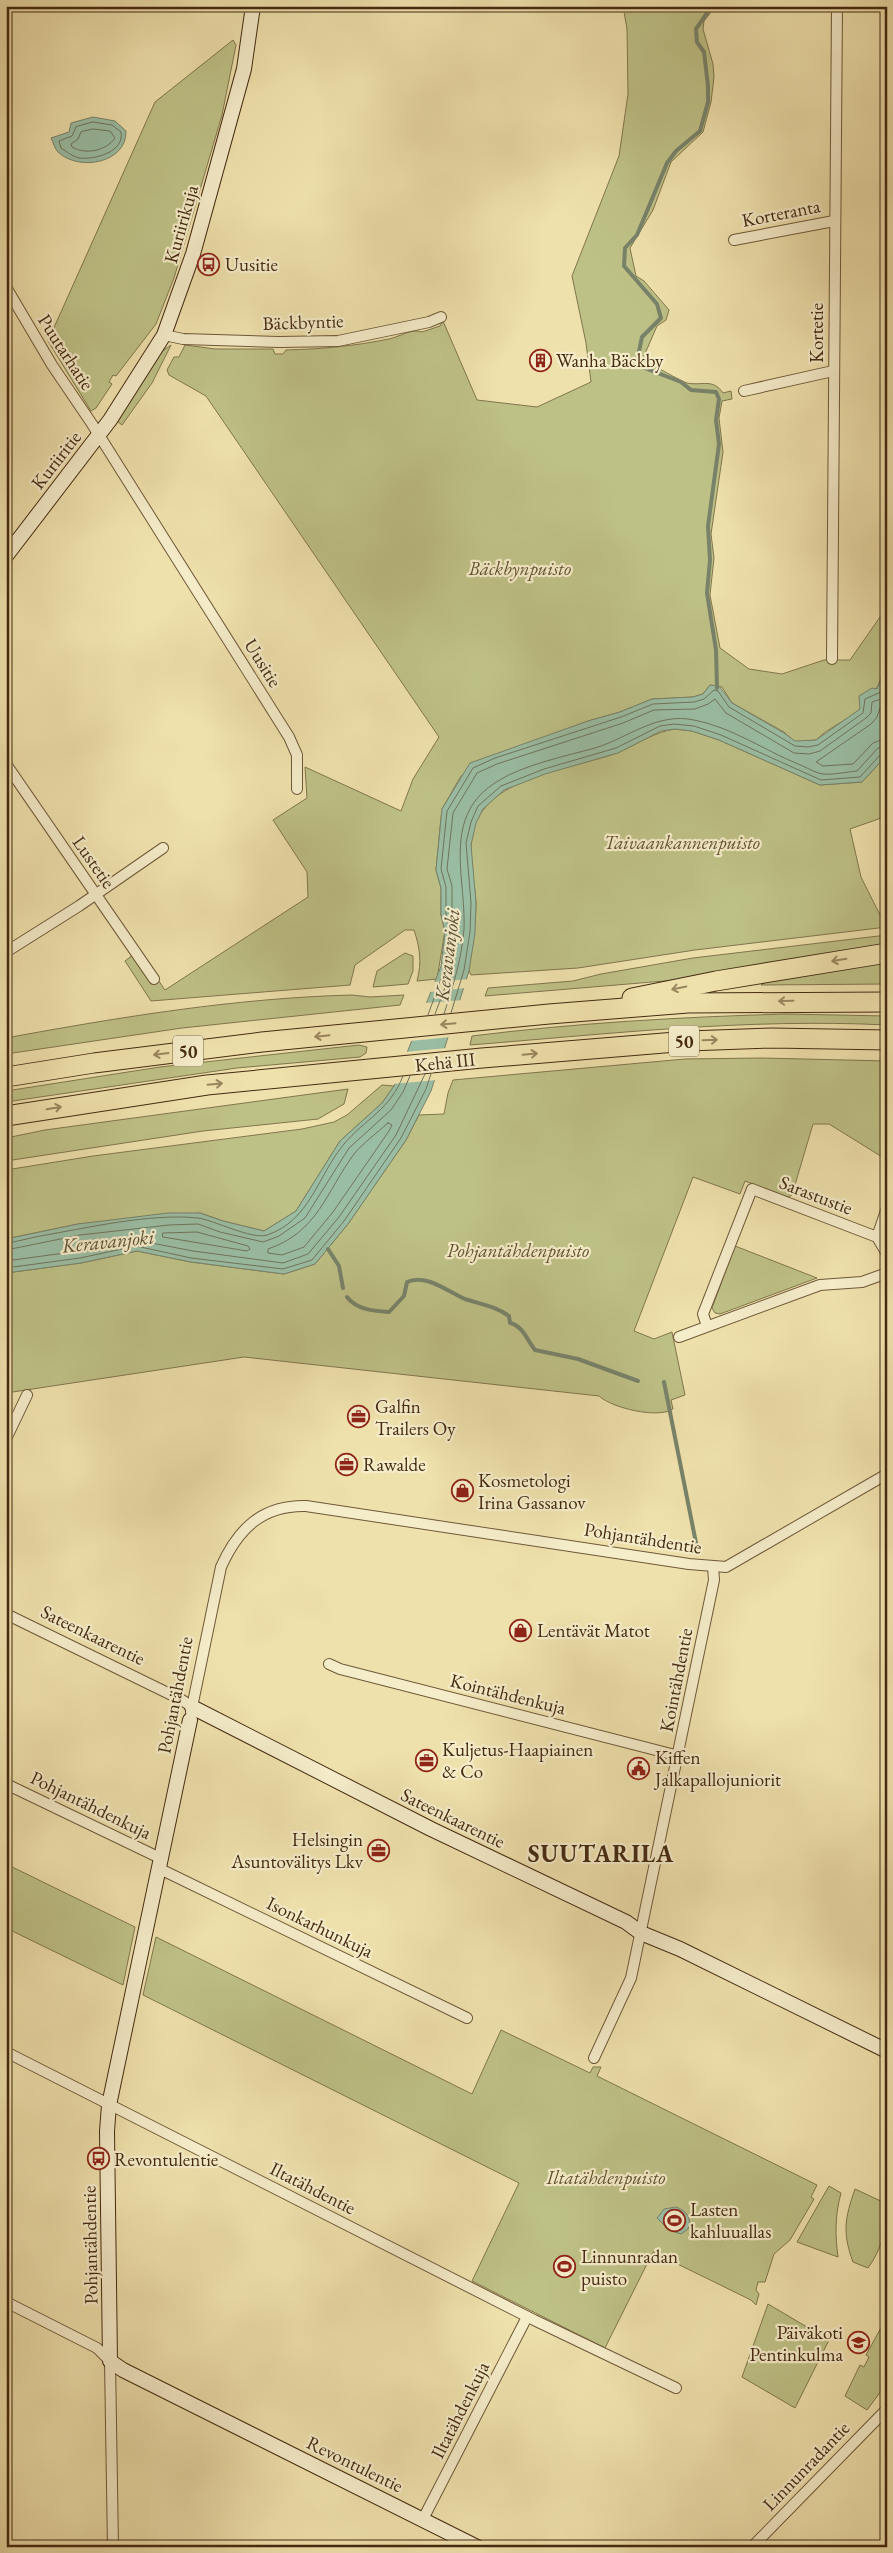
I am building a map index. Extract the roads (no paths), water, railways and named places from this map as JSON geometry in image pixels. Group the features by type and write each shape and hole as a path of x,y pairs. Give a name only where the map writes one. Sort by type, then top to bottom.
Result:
{"highway":[{"path":"549,1014 716,981 887,953"},
{"name":"Kehä III","path":"6,1077 94,1063 371,1031 549,1014 688,1004 887,1002"},
{"name":"Kehä III","path":"6,1116 207,1085 482,1058 688,1041 772,1038 887,1040"}],"street":[{"name":"Kuriirikuja","path":"99,435 164,335 193,254 242,78 253,6"},
{"name":"Kortetie","path":"832,659 837,6"},
{"name":"Korteranta","path":"734,240 834,221"},
{"name":"Puutarhatie","path":"6,287 52,365 99,435"},
{"name":"Bäckbyntie","path":"164,335 183,338 260,342 338,341 429,322 441,317"},
{"path":"744,391 833,370"},
{"name":"Kuriiritie","path":"6,556 99,435"},
{"name":"Uusitie","path":"99,435 289,737 297,755 297,788"},
{"name":"Lustetie","path":"6,764 154,980"},
{"path":"6,952 163,848"},
{"name":"Sarastustie","path":"707,1326 703,1314 752,1189 877,1238"},
{"path":"887,1208 877,1238 887,1254"},
{"path":"679,1337 820,1284 862,1282 887,1273"},
{"path":"6,1439 27,1395"},
{"name":"Pohjantähdentie","path":"113,2547 106,2131 109,2105 221,1567 230,1548 241,1534 266,1513 288,1506 306,1506 713,1567 726,1567 887,1474"},
{"name":"Kointähdentie","path":"594,2058 631,1978 679,1756 714,1580 713,1567"},
{"name":"Sateenkaarentie","path":"6,1614 182,1700 191,1714 626,1922 641,1934 680,1950 887,2051"},
{"name":"Kointähdenkuja","path":"329,1664 340,1670 679,1756"},
{"name":"Pohjantähdenkuja","path":"6,1784 159,1863"},
{"name":"Isonkarhunkuja","path":"159,1863 467,2018"},
{"name":"Iltatähdentie","path":"6,2052 527,2317 604,2355 621,2360 676,2388"},
{"name":"Revontulentie","path":"6,2302 97,2348 110,2361 123,2370 477,2547"},
{"name":"Iltatähdenkuja","path":"423,2519 527,2317"},
{"name":"Linnunradantie","path":"752,2547 885,2410"}],"water":[{"path":"93,117 115,121 126,131 124,142 119,151 100,161 89,163 78,162 58,152 51,138 69,132 71,123"},
{"name":"Keravanjoki","path":"887,664 887,755 862,782 820,785 719,740 692,731 675,729 661,731 618,753 545,774 504,790 483,809 476,823 471,845 476,903 475,933 469,971 431,1091 406,1140 348,1224 315,1264 284,1274 191,1262 137,1251 81,1263 6,1273 6,1239 78,1224 168,1213 200,1213 264,1231 296,1211 340,1141 382,1103 394,1086 441,966 445,931 441,915 441,888 436,870 442,809 470,763 588,721 620,712 652,699 693,697 703,694 710,685 719,686 732,703 795,741 816,740 860,709 859,696 872,688 877,689"},
{"name":"Lasten kahluuallas","path":"676,2207 686,2213 689,2218 688,2229 681,2234 669,2230 657,2218 664,2209"}],"waterway":[{"path":"712,6 696,29 697,42 704,52 708,86 708,102 700,131 676,151 667,163 637,235 625,248 624,266 657,304 661,318 642,337 637,361 642,367 681,382 691,390 716,392 719,399 716,420 719,444 708,526 710,560 707,593 716,650 717,688"},
{"path":"328,1249 339,1266 343,1288"},
{"path":"347,1297 361,1307 389,1312 404,1296 407,1282 422,1280 437,1284 465,1299 493,1308 509,1316 510,1323 522,1330 535,1350 578,1359 638,1381"},
{"path":"664,1382 698,1553"}],"place":[{"name":"Uusitie","path":"209,264"},
{"name":"Wanha Bäckby","path":"540,360"},
{"name":"Galfin Trailers Oy","path":"359,1417"},
{"name":"Rawalde","path":"347,1464"},
{"name":"Kosmetologi Irina Gassanov","path":"462,1491"},
{"name":"Lentävät Matot","path":"521,1630"},
{"name":"Kuljetus-Haapiainen & Co","path":"426,1760"},
{"name":"Kiffen Jalkapallojuniorit","path":"639,1768"},
{"name":"Helsingin Asuntovälitys Lkv","path":"379,1850"},
{"name":"Revontulentie","path":"98,2159"},
{"name":"Lasten kahluuallas","path":"674,2220"},
{"name":"Linnunradan puisto","path":"565,2267"},
{"name":"Päiväkoti Pentinkulma","path":"859,2343"}],"district":[{"name":"SUUTARILA","path":"601,1853"}],"park label":[{"name":"Bäckbynpuisto","path":"520,568"},
{"name":"Taivaankannenpuisto","path":"682,842"},
{"name":"Pohjantähdenpuisto","path":"518,1250"},
{"name":"Iltatähdenpuisto","path":"606,2177"}]}
